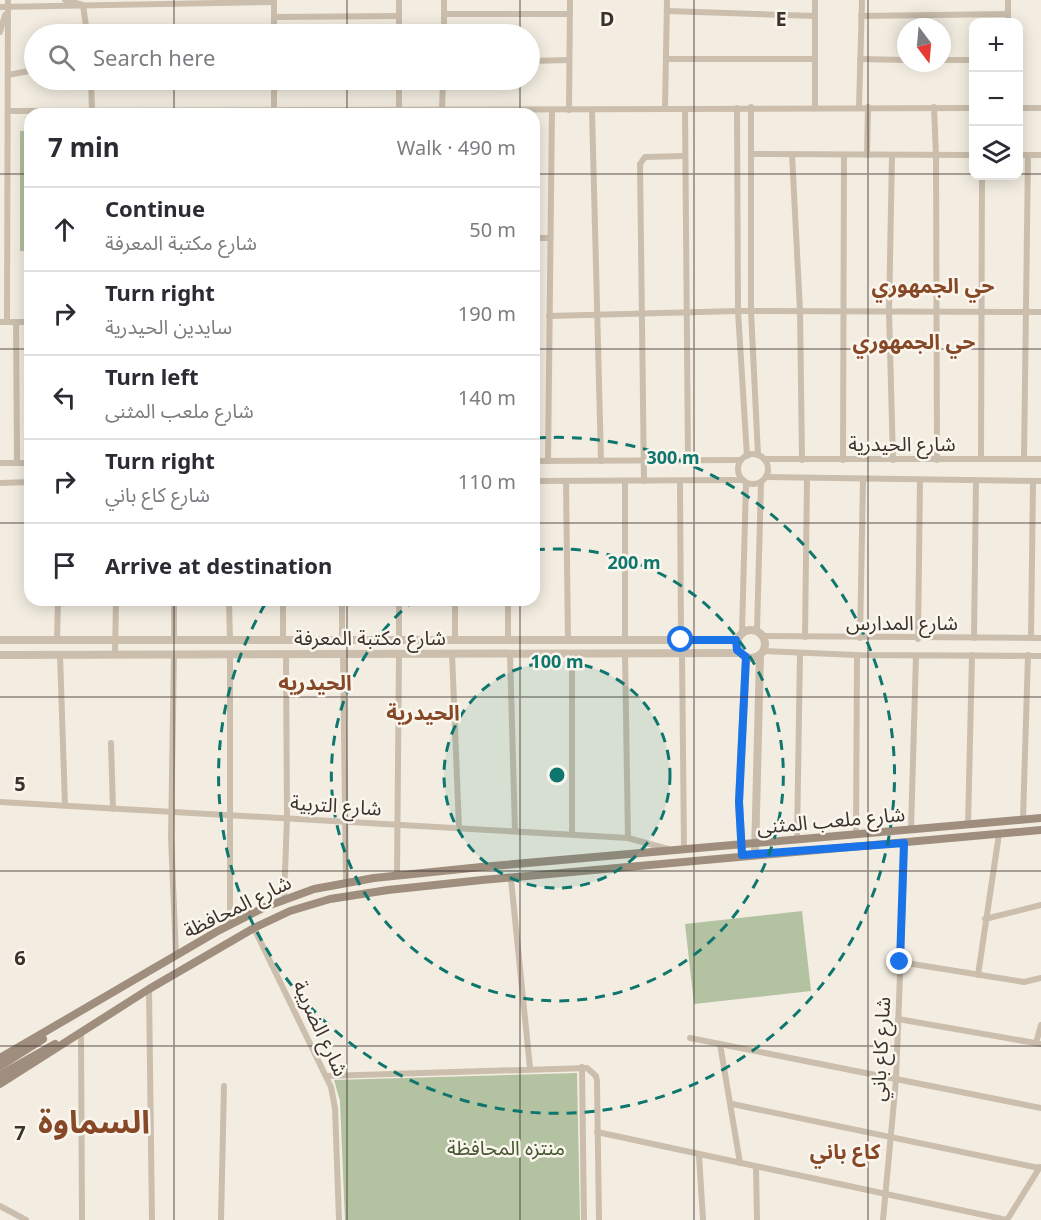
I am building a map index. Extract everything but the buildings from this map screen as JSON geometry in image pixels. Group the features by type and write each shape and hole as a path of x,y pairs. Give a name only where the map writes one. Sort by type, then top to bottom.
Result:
{"main road":[{"name":"شارع ملعب المثنى","path":"481,867 1041,818"},
{"path":"990,823 995,834"},
{"name":"شارع ملعب المثنى","path":"483,880 1041,830"},
{"name":"شارع المحافظة","path":"62,1023 176,955 284,899 346,883 397,875 481,867"},
{"path":"481,867 483,880"},
{"name":"شارع المحافظة","path":"72,1038 149,989 254,928 290,911 330,899 483,880"},
{"path":"0,1075 30,1053 62,1023"},
{"path":"0,1058 62,1023"},
{"path":"0,1066 72,1038"},
{"path":"0,1084 72,1038"}],"street":[{"path":"8,0 3,322 24,322"},
{"path":"65,0 83,5"},
{"path":"399,0 399,24"},
{"path":"444,0 444,24"},
{"path":"569,110 570,0"},
{"path":"665,109 667,0"},
{"path":"815,0 815,107"},
{"path":"859,107 862,0"},
{"path":"1008,0 1008,18"},
{"path":"0,7 125,2 274,1 274,24"},
{"path":"83,5 86,24"},
{"path":"0,32 8,8"},
{"path":"667,11 815,16"},
{"path":"444,14 570,14"},
{"path":"861,16 1008,14"},
{"path":"274,17 399,16"},
{"path":"666,59 815,59"},
{"path":"860,59 897,60"},
{"path":"540,61 569,60"},
{"path":"951,60 969,60"},
{"path":"8,75 24,72"},
{"path":"91,90 92,108"},
{"path":"274,90 274,108"},
{"path":"399,90 399,108"},
{"path":"442,108 443,90"},
{"path":"751,106 751,311 761,457 768,468 763,479 760,633 765,644 761,653 755,854"},
{"path":"540,110 751,106 969,108"},
{"path":"867,155 868,107"},
{"path":"934,107 938,312 937,460"},
{"path":"737,108 738,311 744,458 738,468 745,481 742,632"},
{"path":"1023,108 1041,108"},
{"path":"685,109 688,462"},
{"path":"548,461 552,110"},
{"path":"592,110 595,315 601,461"},
{"path":"8,111 24,111"},
{"path":"751,154 969,155"},
{"path":"792,154 800,311 802,460"},
{"path":"843,460 846,312 844,155"},
{"path":"892,155 889,312 894,460"},
{"path":"1023,155 1041,156"},
{"path":"1024,459 1028,155"},
{"path":"644,481 644,314 640,164 645,157 685,156"},
{"path":"981,459 982,180"},
{"path":"540,238 550,238"},
{"path":"549,316 738,311 1041,312"},
{"path":"16,322 17,463"},
{"path":"540,461 688,462 761,457"},
{"name":"شارع الحيدرية","path":"761,457 802,460 1041,459"},
{"path":"0,463 24,463"},
{"path":"805,637 807,478"},
{"path":"540,481 745,481 763,479"},
{"name":"شارع الحيدرية","path":"763,479 1041,481"},
{"path":"861,638 863,480"},
{"path":"918,639 920,480"},
{"path":"566,481 568,641"},
{"path":"625,481 625,640"},
{"path":"680,481 681,640"},
{"path":"974,638 976,481"},
{"path":"1031,638 1033,481"},
{"path":"0,483 24,482"},
{"path":"57,640 58,606"},
{"path":"115,655 116,606"},
{"path":"174,606 174,640"},
{"path":"229,606 230,640"},
{"path":"283,641 284,606"},
{"path":"342,606 342,641"},
{"path":"399,606 399,641"},
{"path":"455,606 455,641"},
{"path":"508,606 508,641"},
{"path":"742,855 739,802 743,656 736,640 742,632 749,629 760,633"},
{"name":"شارع المدارس","path":"760,633 861,638 1041,638"},
{"name":"شارع مكتبة المعرفة","path":"0,640 736,640"},
{"path":"397,875 399,653"},
{"path":"452,653 459,828"},
{"path":"625,653 628,838"},
{"name":"شارع مكتبة المعرفة","path":"0,655 625,653 743,656"},
{"path":"743,656 761,653"},
{"name":"شارع المدارس","path":"761,653 1041,656"},
{"path":"797,840 800,653"},
{"path":"174,654 171,837 176,955"},
{"path":"230,654 230,925"},
{"path":"284,899 287,818 286,654"},
{"path":"343,654 346,883"},
{"path":"510,654 515,831"},
{"path":"572,654 572,834"},
{"path":"682,654 684,848"},
{"path":"60,655 65,805"},
{"path":"856,835 857,655"},
{"path":"968,825 972,655"},
{"path":"911,830 916,656"},
{"path":"1023,819 1028,656"},
{"path":"111,743 113,809"},
{"name":"شارع التربية","path":"0,802 628,838 669,850"},
{"path":"978,975 995,834"},
{"name":"شارع كاع باني","path":"884,1220 896,1080 904,843"},
{"path":"511,879 530,1068"},
{"path":"985,920 1041,904"},
{"name":"شارع الضريبة","path":"254,928 327,1076 335,1108 339,1220"},
{"path":"900,962 1024,982 1041,980"},
{"path":"149,989 152,1220"},
{"path":"898,1019 1038,1044 1041,1025"},
{"path":"81,1033 82,1220"},
{"path":"690,1038 1041,1108"},
{"path":"720,1044 732,1104 740,1163"},
{"path":"582,1067 584,1220"},
{"path":"327,1076 582,1067 592,1071 597,1081 598,1220"},
{"path":"221,1220 224,1086"},
{"path":"597,1132 1007,1220 1040,1167 732,1104"},
{"path":"699,1155 703,1220"},
{"path":"756,1167 757,1220"},
{"path":"0,1206 26,1220"}],"green space":[{"path":"20,131 24,131 24,251 20,251"},
{"path":"802,911 811,991 694,1004 685,924"},
{"name":"منتزه المحافظة","path":"577,1073 580,1220 345,1220 340,1101 334,1080"}],"district":[{"name":"حي الجمهوري","path":"933,285"},
{"name":"حي الجمهوري","path":"914,341"},
{"name":"الحيدريه","path":"315,682"},
{"name":"الحيدرية","path":"423,712"},
{"name":"السماوة","path":"94,1120"},
{"name":"كاع باني","path":"845,1151"}],"route":[{"path":"681,640 736,640 737,650 746,657 739,802 742,855 904,843 900,962"}]}
